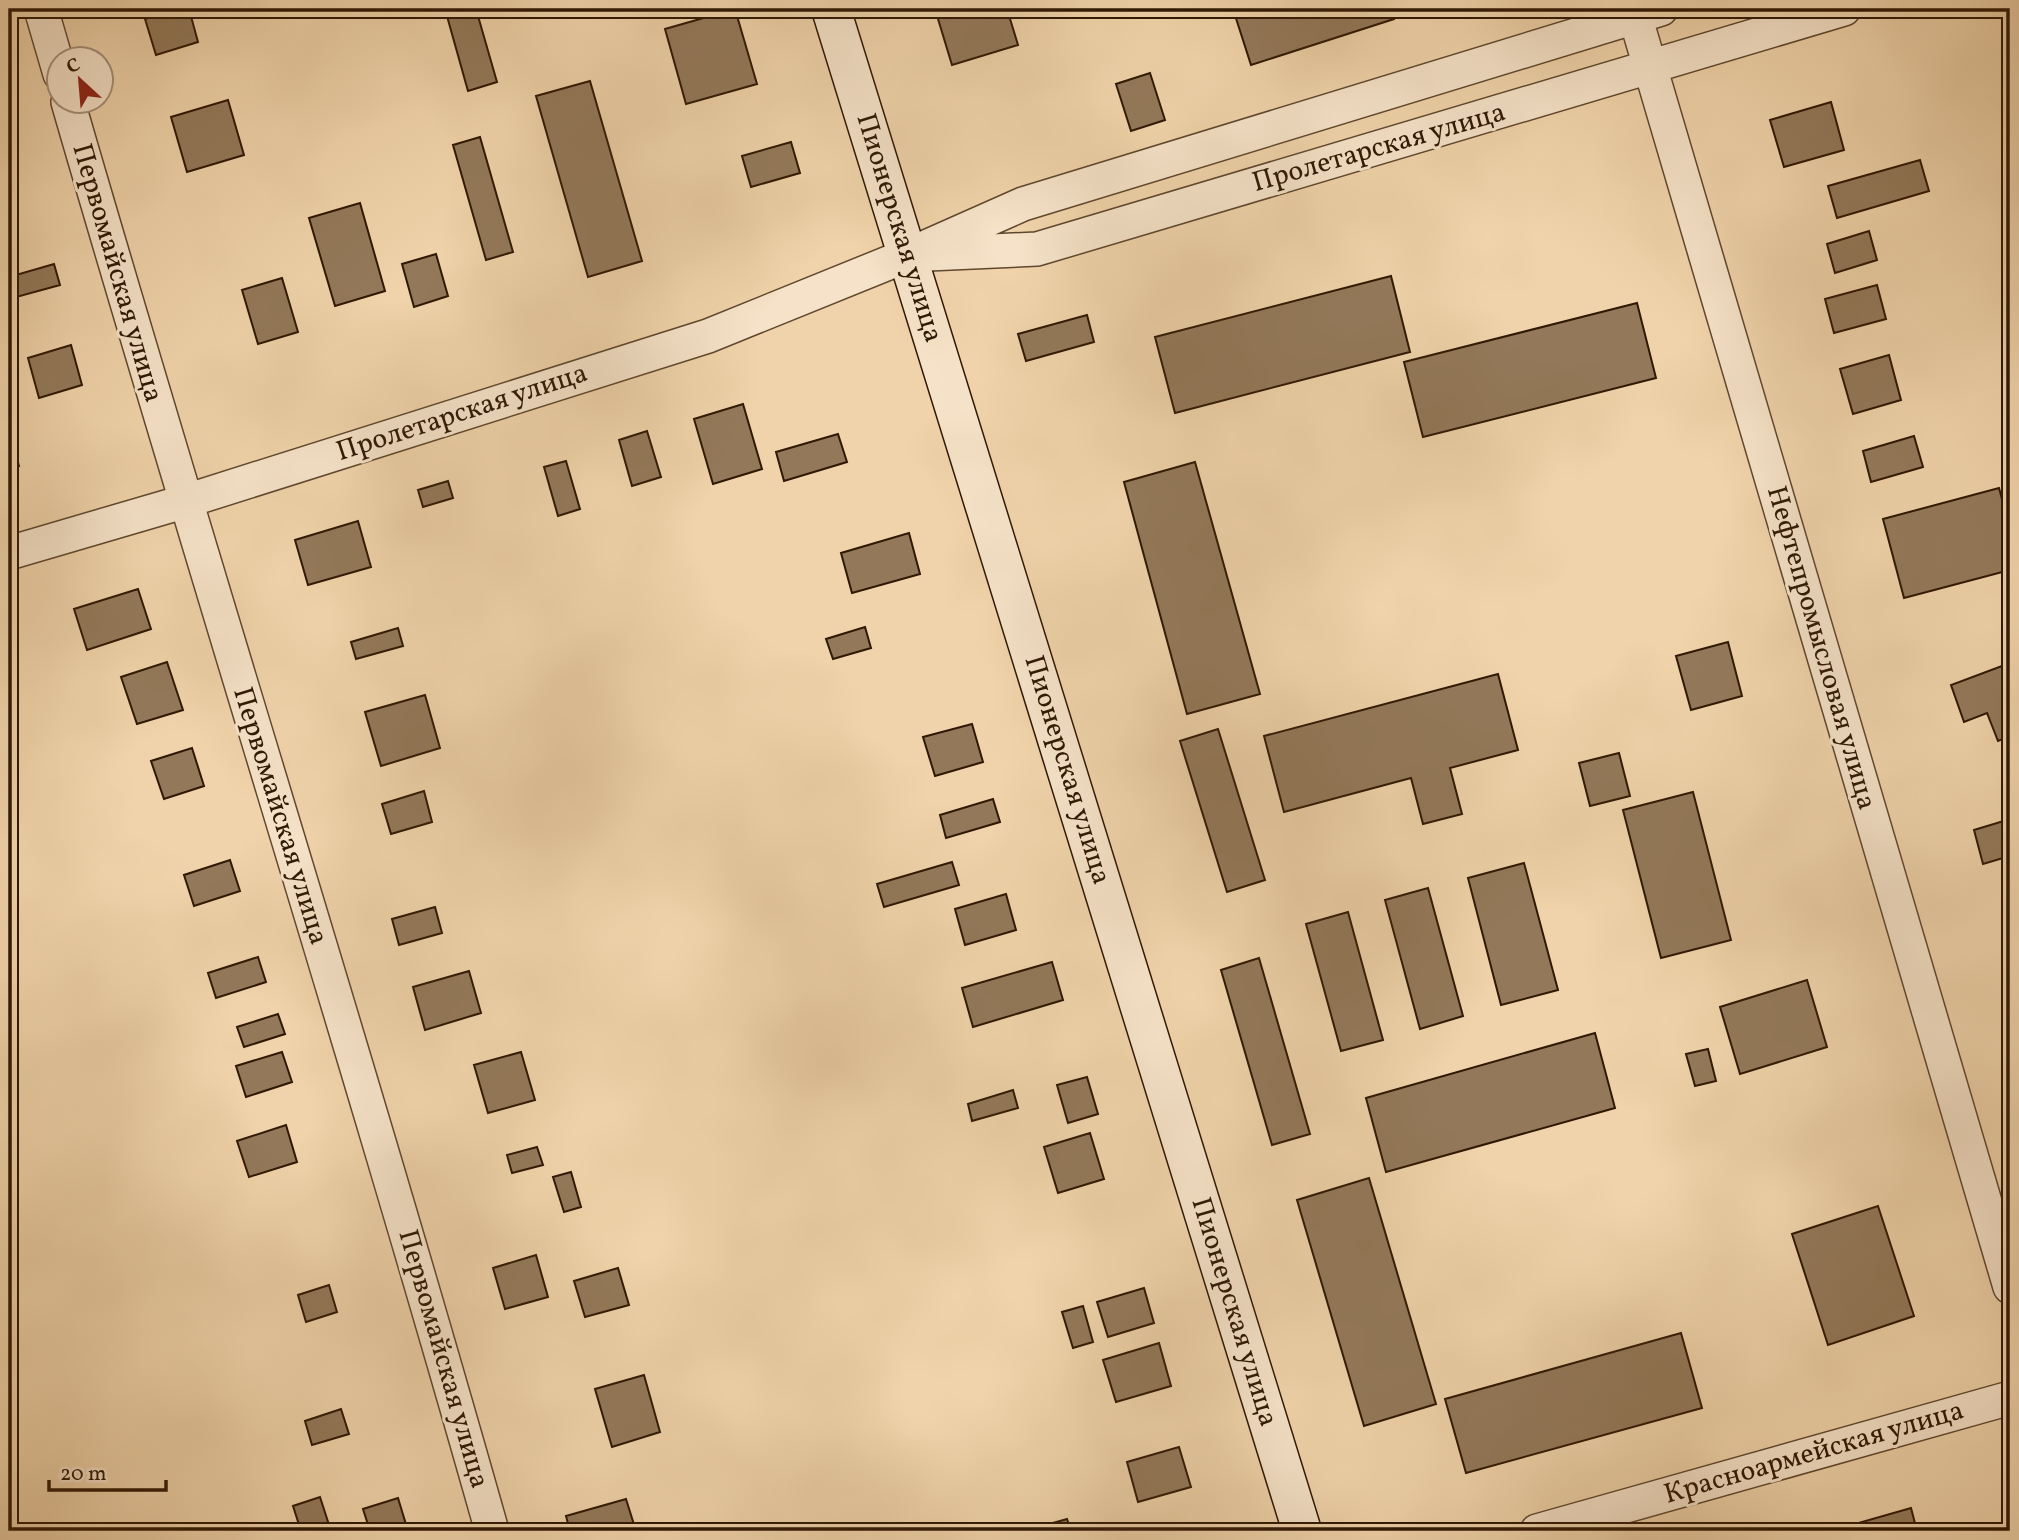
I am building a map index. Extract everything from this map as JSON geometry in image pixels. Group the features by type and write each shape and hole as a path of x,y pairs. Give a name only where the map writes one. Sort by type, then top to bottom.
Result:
{"main road":[{"name":"Пионерская улица","path":"831,9 1302,1531"}],"street":[{"path":"41,9 52,46"},
{"name":"Пролетарская улица","path":"908,255 1037,249 1844,9"},
{"name":"Пролетарская улица","path":"9,552 183,502 708,335 908,255 1023,204 1643,11"},
{"name":"Нефтепромысловая улица","path":"1643,11 1649,67 2010,1287"},
{"name":"Первомайская улица","path":"72,116 183,502 406,1227 492,1531"},
{"name":"Красноармейская улица","path":"1537,1531 2010,1398"}],"building":[{"path":"179,9 189,9 198,42 156,55 145,19"},
{"path":"445,9 476,9 497,82 468,91"},
{"path":"735,9 757,84 686,104 665,29"},
{"path":"935,9 1007,9 1018,45 952,65"},
{"path":"1233,9 1391,9 1394,19 1251,65"},
{"path":"1150,73 1165,120 1131,131 1116,84"},
{"path":"590,81 642,261 588,277 536,96"},
{"path":"228,100 244,155 187,172 171,117"},
{"path":"1831,102 1844,150 1784,167 1770,120"},
{"path":"480,137 513,252 486,260 453,145"},
{"path":"791,142 800,173 751,187 742,156"},
{"path":"1920,160 1929,191 1837,218 1828,186"},
{"path":"360,203 385,291 335,306 309,218"},
{"path":"1869,231 1877,260 1835,273 1827,244"},
{"path":"436,254 448,296 414,307 402,264"},
{"path":"54,264 60,285 9,299 9,277"},
{"path":"1391,276 1410,352 1175,413 1155,337"},
{"path":"282,278 298,332 258,344 242,290"},
{"path":"1877,285 1886,319 1834,333 1825,299"},
{"path":"1637,303 1656,378 1423,437 1404,362"},
{"path":"1087,315 1094,342 1026,361 1018,334"},
{"path":"71,345 82,385 39,398 28,358"},
{"path":"1889,355 1901,400 1853,414 1840,369"},
{"path":"743,404 762,469 713,484 694,419"},
{"path":"9,428 19,466 9,469"},
{"path":"647,431 661,477 632,486 619,440"},
{"path":"838,434 847,462 784,481 776,452"},
{"path":"1914,436 1923,467 1871,482 1863,451"},
{"path":"566,461 580,509 558,516 544,467"},
{"path":"1195,462 1260,694 1187,714 1124,482"},
{"path":"448,481 453,498 423,507 418,490"},
{"path":"1999,488 2010,529 2010,570 1904,598 1883,519"},
{"path":"358,521 371,567 308,585 295,540"},
{"path":"909,533 920,574 852,593 841,553"},
{"path":"138,589 151,629 87,650 74,609"},
{"path":"865,627 871,648 833,659 826,639"},
{"path":"398,628 403,646 356,659 351,642"},
{"path":"1728,642 1742,696 1691,710 1676,656"},
{"path":"167,662 183,710 137,724 121,677"},
{"path":"2010,663 2010,736 1998,741 1987,713 1964,722 1951,685"},
{"path":"1498,674 1518,750 1450,768 1462,814 1423,824 1411,778 1284,812 1264,736"},
{"path":"425,695 440,748 381,766 365,712"},
{"path":"972,724 983,762 935,776 923,737"},
{"path":"1218,729 1265,880 1227,892 1180,741"},
{"path":"192,748 204,786 164,799 151,761"},
{"path":"1619,753 1630,796 1590,806 1579,763"},
{"path":"424,791 432,822 391,834 382,804"},
{"path":"1693,792 1731,940 1661,958 1623,810"},
{"path":"993,799 1000,822 946,838 940,815"},
{"path":"2010,819 2010,856 1983,864 1974,830"},
{"path":"230,860 240,891 194,906 184,875"},
{"path":"952,862 959,885 884,907 877,884"},
{"path":"1524,863 1558,990 1501,1005 1468,878"},
{"path":"1428,888 1463,1016 1420,1029 1385,900"},
{"path":"1006,894 1016,930 965,945 955,909"},
{"path":"435,907 442,933 399,945 392,919"},
{"path":"1348,912 1383,1040 1341,1051 1306,924"},
{"path":"258,957 266,982 216,998 208,973"},
{"path":"1259,958 1310,1134 1272,1145 1221,970"},
{"path":"1052,962 1063,1000 973,1027 962,988"},
{"path":"469,971 481,1013 425,1030 413,987"},
{"path":"1807,980 1827,1047 1740,1074 1720,1007"},
{"path":"278,1014 285,1034 244,1047 237,1027"},
{"path":"1595,1033 1615,1108 1386,1172 1366,1098"},
{"path":"1708,1049 1716,1081 1695,1086 1686,1054"},
{"path":"282,1052 292,1082 246,1097 236,1066"},
{"path":"521,1052 535,1100 488,1113 474,1065"},
{"path":"1087,1077 1098,1114 1068,1123 1057,1085"},
{"path":"1013,1090 1018,1108 972,1121 968,1104"},
{"path":"286,1125 297,1162 249,1177 237,1141"},
{"path":"1090,1133 1104,1179 1058,1193 1044,1147"},
{"path":"537,1147 543,1165 512,1173 507,1155"},
{"path":"571,1172 581,1207 564,1212 553,1177"},
{"path":"1369,1178 1436,1404 1364,1426 1297,1200"},
{"path":"1878,1206 1914,1316 1828,1345 1792,1234"},
{"path":"536,1255 548,1297 505,1309 493,1268"},
{"path":"618,1268 629,1305 585,1317 574,1281"},
{"path":"329,1285 337,1312 306,1322 298,1295"},
{"path":"1144,1288 1154,1323 1108,1337 1097,1302"},
{"path":"1083,1306 1093,1342 1073,1348 1062,1312"},
{"path":"1681,1333 1702,1408 1466,1473 1445,1399"},
{"path":"1159,1343 1171,1386 1116,1402 1103,1360"},
{"path":"644,1375 660,1432 612,1447 595,1389"},
{"path":"341,1409 349,1434 312,1445 305,1421"},
{"path":"1179,1447 1191,1487 1138,1502 1127,1462"},
{"path":"320,1497 331,1531 301,1531 293,1506"},
{"path":"398,1498 408,1531 370,1531 363,1509"},
{"path":"626,1499 636,1531 570,1531 566,1516"},
{"path":"1911,1508 1917,1531 1842,1531 1841,1528"},
{"path":"1067,1519 1071,1531 1036,1531 1035,1528"}]}
